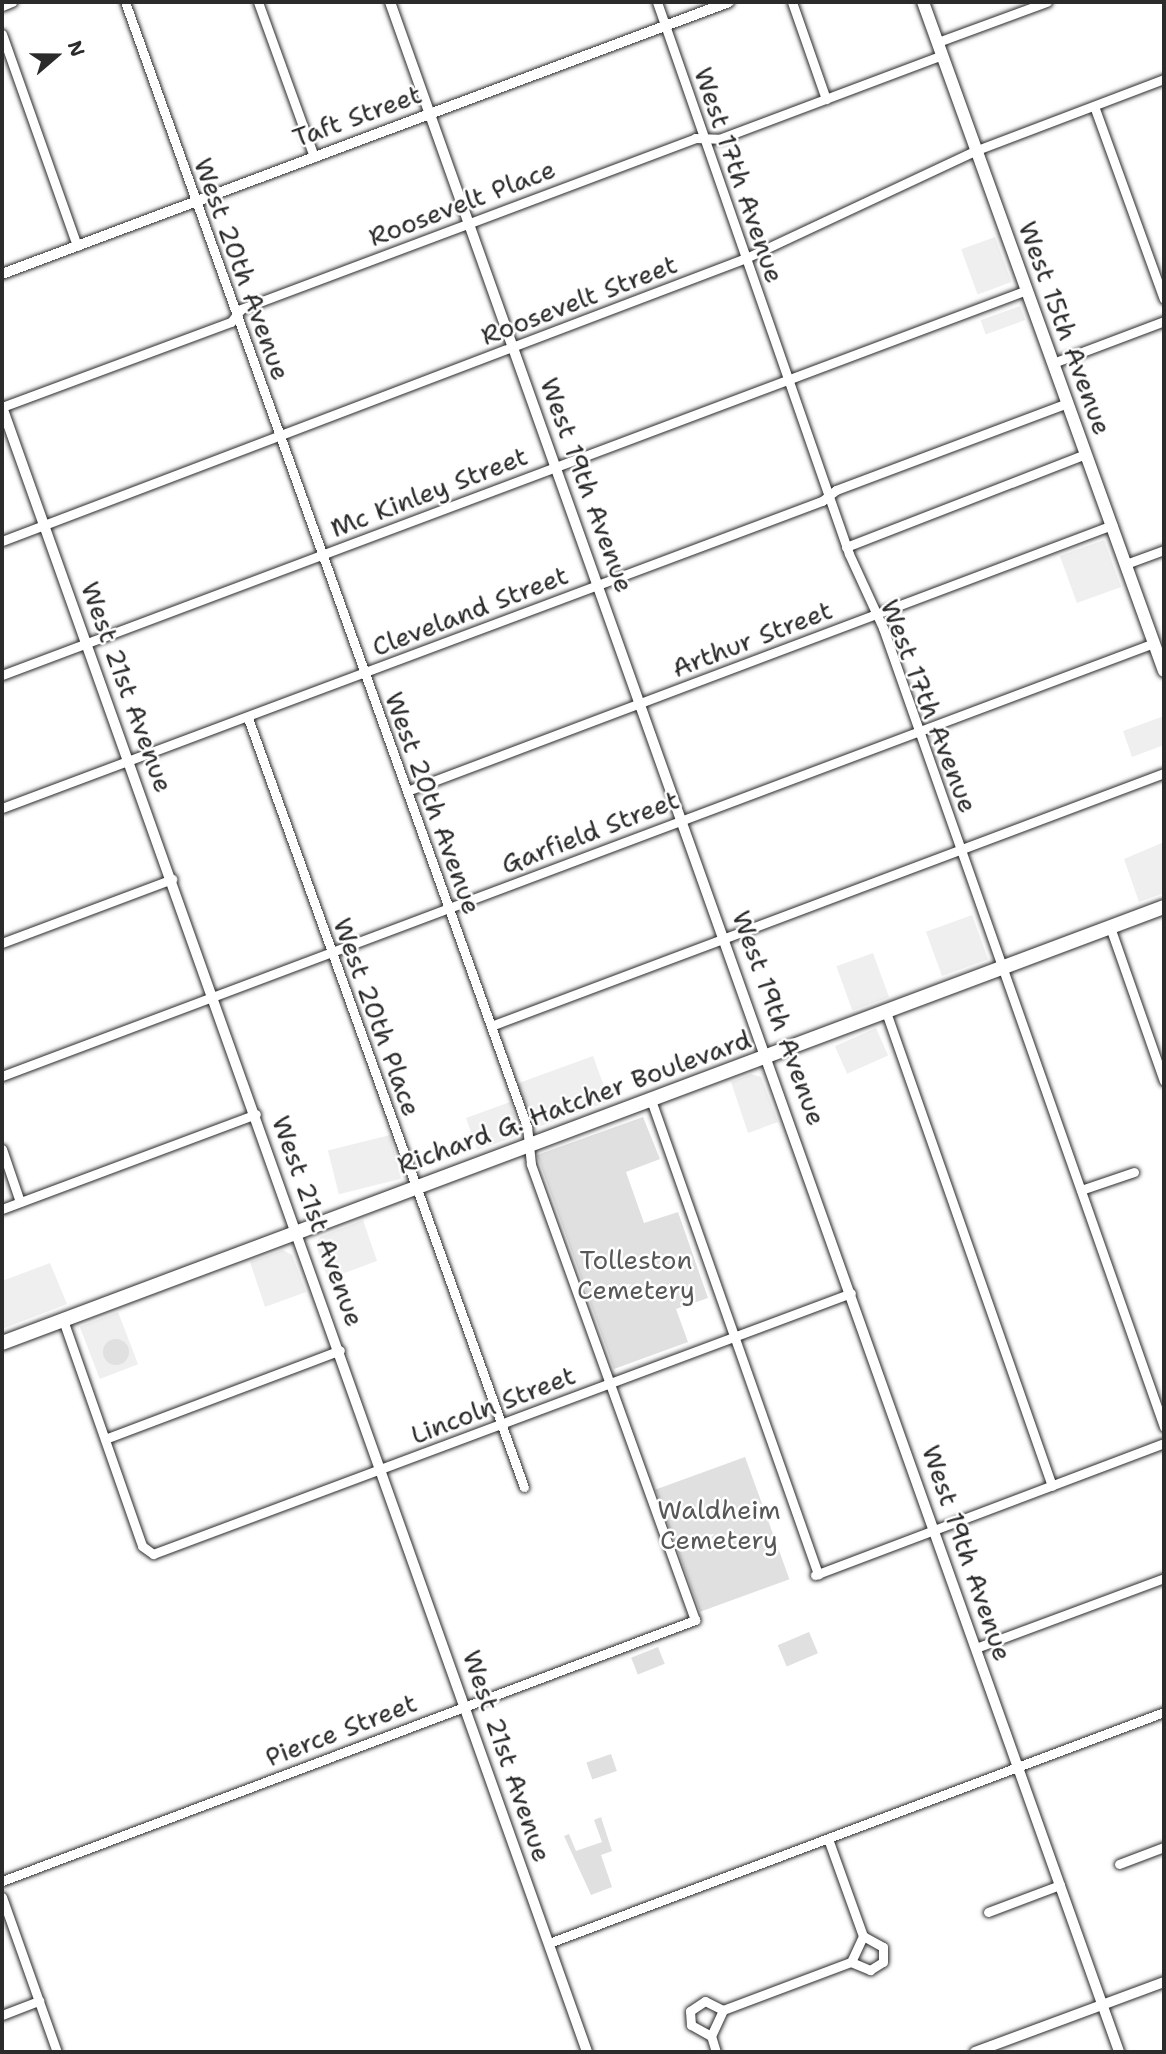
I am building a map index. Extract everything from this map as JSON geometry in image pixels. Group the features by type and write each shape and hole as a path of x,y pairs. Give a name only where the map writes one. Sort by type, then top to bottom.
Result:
{"main road":[{"name":"West 15th Avenue","path":"923,2 1164,671"},
{"name":"Richard G. Hatcher Boulevard","path":"2,1343 1164,907"}],"street":[{"path":"2,6 12,2"},
{"name":"West 20th Avenue","path":"125,2 491,1026 529,1145 531,1164 695,1620"},
{"path":"258,2 314,157"},
{"name":"West 19th Avenue","path":"390,2 768,1056 1119,2052"},
{"name":"West 17th Avenue","path":"657,2 846,547 919,731 1164,1427"},
{"name":"Taft Street","path":"2,274 729,2"},
{"path":"792,2 826,99"},
{"path":"938,42 1047,2"},
{"path":"2,34 77,246"},
{"name":"Roosevelt Place","path":"2,407 231,321 245,307 695,138 719,139 943,55"},
{"name":"Roosevelt Street","path":"2,541 746,258 977,150 1164,79"},
{"path":"1094,106 1164,299"},
{"name":"Mc Kinley Street","path":"2,675 1027,290"},
{"path":"1053,363 1164,321"},
{"name":"Cleveland Street","path":"2,808 248,719 1068,403"},
{"name":"West 21st Avenue","path":"2,407 298,1231 587,2052"},
{"path":"846,547 1086,454"},
{"name":"Arthur Street","path":"407,790 1112,525"},
{"path":"1126,564 1164,550"},
{"name":"Garfield Street","path":"2,1076 1154,643"},
{"name":"West 20th Place","path":"248,719 499,1425 524,1487"},
{"path":"491,1026 1164,773"},
{"path":"2,943 172,878"},
{"path":"1110,927 1164,1081"},
{"path":"886,1012 1052,1486"},
{"path":"651,1100 816,1574 1164,1444"},
{"path":"2,1209 256,1114"},
{"path":"2,1149 20,1202"},
{"path":"1081,1190 1135,1172"},
{"name":"Lincoln Street","path":"105,1439 148,1554 851,1293"},
{"path":"63,1320 105,1439 340,1350"},
{"path":"976,1648 1164,1578"},
{"name":"Pierce Street","path":"2,1881 695,1620"},
{"path":"549,1943 1164,1712"},
{"path":"716,2052 711,2036 723,2010 851,1962 870,1970 883,1962 883,1947 863,1936 828,1839"},
{"path":"1119,1864 1164,1847"},
{"path":"988,1912 1060,1885"},
{"path":"2,1897 57,2052"},
{"path":"851,1962 863,1936"},
{"path":"975,2052 997,2048 1164,1982"},
{"path":"2,2015 39,2001"},
{"path":"711,2036 691,2025 690,2011 705,2001 723,2010"}],"shaded area":[{"path":"995,237 1011,282 978,294 961,249"},
{"path":"1020,306 1025,320 986,334 981,320"},
{"path":"1104,540 1121,587 1077,603 1060,556"},
{"path":"1164,716 1164,745 1132,757 1123,731"},
{"path":"1164,842 1164,893 1139,902 1124,859"},
{"path":"972,915 988,959 942,976 926,932"},
{"path":"873,953 889,997 852,1011 836,966"},
{"path":"876,1028 888,1055 847,1074 835,1046"},
{"path":"593,1056 609,1101 533,1129 517,1084"},
{"path":"751,1074 761,1077 778,1122 748,1133 731,1082"},
{"path":"510,1102 519,1128 517,1136 477,1150 466,1118"},
{"path":"390,1135 401,1179 339,1194 328,1150"},
{"path":"363,1220 377,1261 328,1279 316,1245 320,1237"},
{"path":"283,1250 292,1255 306,1292 265,1307 250,1262"},
{"path":"50,1263 67,1304 2,1329 2,1281"},
{"path":"118,1312 138,1364 100,1379 80,1327"}],"green space":[{"name":"Tolleston Cemetery","path":"643,1117 660,1159 626,1172 644,1223 678,1212 708,1298 676,1309 688,1342 614,1369 537,1155"},
{"path":"116,1339 125,1343 129,1352 125,1361 116,1365 107,1361 103,1352 107,1343"},
{"name":"Waldheim Cemetery","path":"745,1457 789,1579 700,1612 656,1489"},
{"path":"809,1632 818,1653 787,1666 778,1645"},
{"path":"658,1647 665,1664 638,1675 631,1658"},
{"path":"611,1754 617,1771 592,1779 586,1762"},
{"path":"601,1817 612,1851 601,1855 612,1887 591,1895 564,1836 569,1834 576,1851 602,1842 594,1820"}]}
